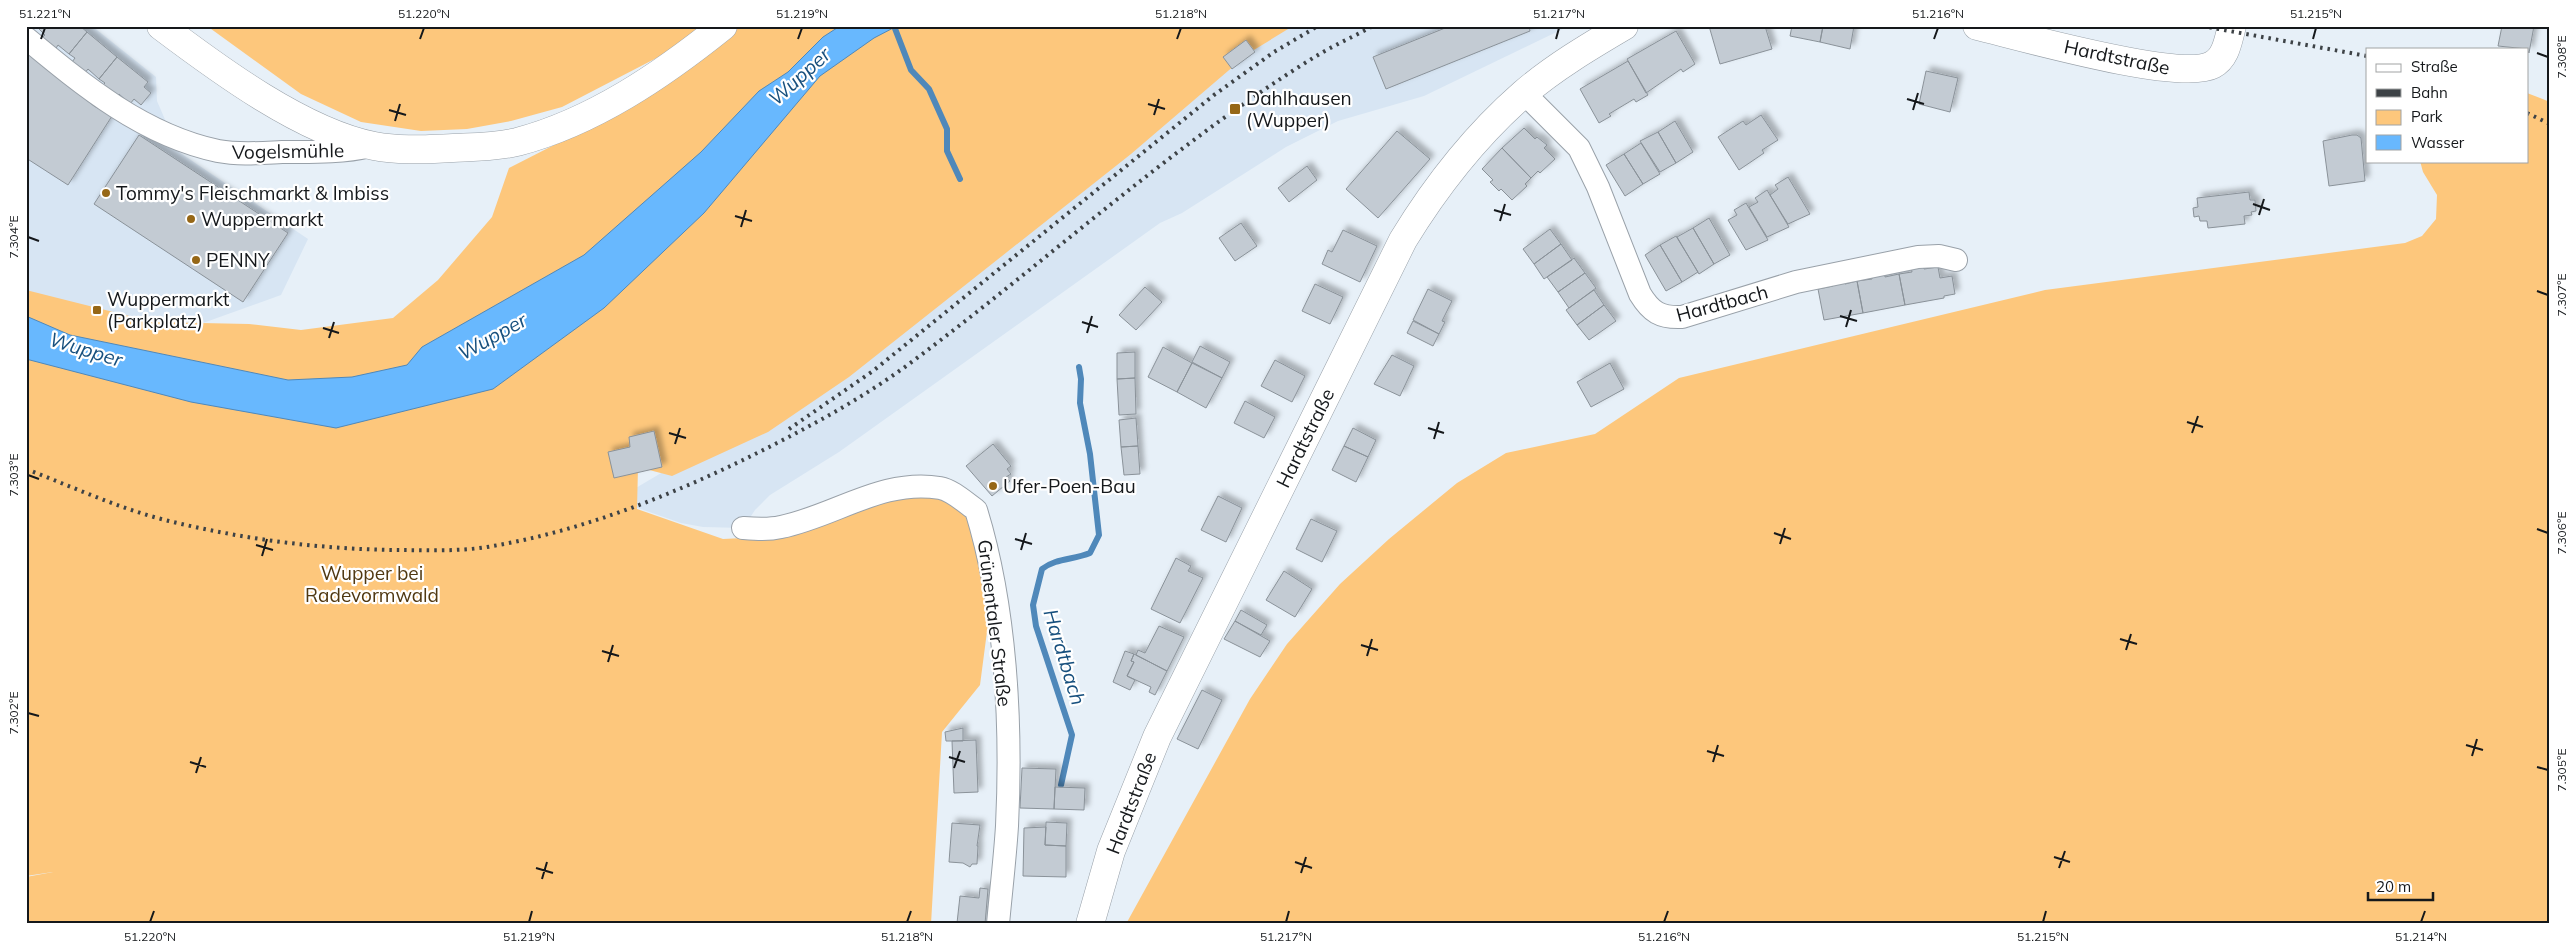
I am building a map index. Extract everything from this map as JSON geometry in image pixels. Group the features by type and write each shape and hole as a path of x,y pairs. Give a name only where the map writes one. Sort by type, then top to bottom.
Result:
{"main road":[{"path":"161,26 234,77 301,118 373,146 424,149 496,146 542,134 616,100 656,76 723,26"},
{"name":"Hardtstraße","path":"1090,924 1111,851 1157,737 1302,446 1379,284 1407,233 1445,177 1470,148 1524,93 1595,43 1624,26"},
{"name":"Hardtstraße","path":"1977,26 2149,66 2191,70 2208,67 2222,58 2232,26"}],"street":[{"name":"Vogelsmühle","path":"26,38 119,110 174,138 219,151 260,154 352,150 373,146"},
{"name":"Hardtbach","path":"1524,93 1579,148 1598,187 1640,294 1646,305 1657,315 1668,318 1682,317 1796,282 1918,257 1939,256 1956,260"},
{"name":"Grünentaler Straße","path":"743,528 764,530 782,527 826,513 863,497 902,488 942,488 976,510 987,546 995,596 1006,705 1007,826 998,924"}],"shaded area":[{"path":"26,26 92,26 156,77 157,101 179,152 308,239 281,295 203,323 126,319 62,308 26,291"},
{"path":"1258,26 1569,26 1424,96 1338,121 1286,147 1182,213 1160,223 839,452 770,495 755,510 743,528 703,527 681,523 635,507 624,495 673,466"}],"green space":[{"path":"207,26 711,26 697,37 562,107 511,121 467,129 421,131 361,122 301,94"},
{"name":"Wupper bei Radevormwald","path":"733,26 1293,26 1249,53 1131,154 849,377 768,432 672,476 638,467 637,509 723,539 784,536 864,500 940,491 975,513 991,601 980,685 942,732 931,924 26,924 26,877 53,872 26,876 26,290 153,322 249,324 301,330 393,318 438,280 492,217 509,168 605,119"},
{"path":"2528,93 2550,102 2550,924 1126,924 1250,699 1287,644 1340,584 1389,539 1457,483 1506,453 1595,434 1679,378 2045,290 2405,243 2422,236 2436,219 2437,195 2423,172 2420,162 2528,162"}],"water":[{"name":"Wupper","path":"840,26 897,26 874,38 820,76 704,213 604,308 493,389 336,428 191,402 26,359 26,316 70,335 288,380 352,377 407,365 422,347 584,255 701,152 759,91 788,72 823,37"}],"building":[{"path":"41,26 80,26 87,32 69,54 58,45 55,50 42,38 45,35 39,29"},
{"path":"1450,26 1529,26 1530,31 1386,89 1373,57"},
{"path":"1709,26 1765,26 1772,49 1720,64"},
{"path":"1792,26 1823,26 1820,42 1790,36"},
{"path":"1823,26 1854,26 1850,49 1820,42"},
{"path":"2502,26 2534,26 2529,53 2528,48 2498,46"},
{"path":"1676,31 1695,64 1683,72 1681,69 1646,93 1627,59"},
{"path":"87,32 117,57 99,79 88,69 84,74 72,62 75,58 69,54"},
{"path":"1246,40 1255,52 1232,69 1223,57"},
{"path":"26,51 94,106 112,116 68,185 26,158"},
{"path":"117,57 148,82 144,87 151,93 141,105 134,99 130,104 119,94 115,99 102,86 105,83 99,79"},
{"path":"1628,61 1648,95 1636,102 1634,99 1609,114 1611,116 1599,123 1580,89"},
{"path":"1926,71 1958,78 1950,112 1919,104"},
{"path":"1761,115 1778,140 1762,150 1764,153 1739,170 1718,137 1743,121 1746,125"},
{"path":"1675,121 1693,152 1676,163 1658,132"},
{"path":"1524,128 1535,139 1537,137 1547,145 1544,148 1555,159 1540,173 1538,171 1531,178 1502,148"},
{"path":"1397,131 1430,159 1378,218 1346,189"},
{"path":"1658,132 1676,163 1660,172 1640,141"},
{"name":"Wuppermarkt","path":"139,135 288,233 243,302 94,204"},
{"path":"2357,135 2361,138 2365,181 2329,186 2323,141"},
{"path":"1641,143 1660,174 1643,184 1624,154"},
{"path":"1502,148 1531,178 1525,184 1527,186 1512,200 1501,189 1499,191 1490,182 1493,180 1482,169"},
{"path":"1624,154 1643,184 1625,196 1606,165"},
{"path":"1307,166 1317,180 1289,202 1278,188"},
{"path":"1788,177 1810,214 1788,224 1770,195 1778,189 1775,185"},
{"path":"1767,190 1789,227 1767,237 1749,207 1758,202 1755,198"},
{"path":"2249,192 2250,200 2255,200 2256,211 2251,212 2252,215 2244,216 2245,224 2208,228 2207,221 2200,221 2199,216 2194,217 2193,208 2198,207 2197,198"},
{"path":"1746,203 1768,240 1746,250 1728,220 1737,215 1734,210"},
{"path":"1709,218 1730,255 1714,264 1693,228"},
{"path":"1241,223 1257,246 1235,261 1219,238"},
{"path":"1693,228 1714,264 1699,274 1677,237"},
{"path":"1550,229 1561,244 1534,264 1523,249"},
{"path":"1343,230 1377,246 1360,282 1322,264 1328,250 1332,252"},
{"path":"1676,236 1698,272 1682,282 1660,245"},
{"path":"1561,244 1572,260 1544,279 1534,264"},
{"path":"1660,245 1682,282 1666,291 1645,255"},
{"path":"1574,258 1585,273 1558,292 1547,277"},
{"path":"1923,265 1924,269 1938,267 1940,278 1952,276 1955,294 1944,296 1944,298 1905,305 1899,274 1912,272 1911,267"},
{"path":"1884,271 1885,277 1899,274 1905,305 1863,313 1857,281 1872,279 1872,274"},
{"path":"1585,273 1596,288 1569,308 1558,292"},
{"path":"1844,279 1845,284 1857,281 1863,313 1824,320 1818,289 1833,286 1832,281"},
{"path":"1315,284 1343,297 1330,324 1302,311"},
{"path":"1145,287 1162,302 1136,330 1119,315"},
{"path":"1428,289 1452,301 1442,321 1445,322 1439,334 1413,320"},
{"path":"1594,290 1604,305 1577,325 1566,310"},
{"path":"1604,305 1616,321 1589,340 1577,325"},
{"path":"1413,321 1439,334 1433,346 1407,333"},
{"path":"1200,346 1230,362 1222,378 1192,362"},
{"path":"1163,347 1192,363 1177,392 1148,377"},
{"path":"1135,352 1135,378 1117,379 1117,353"},
{"path":"1392,355 1414,366 1400,396 1374,384"},
{"path":"1275,360 1305,376 1292,402 1261,386"},
{"path":"1192,363 1222,378 1206,408 1177,392"},
{"path":"1610,363 1624,389 1591,407 1577,382"},
{"path":"1135,378 1136,414 1119,415 1117,379"},
{"path":"1245,401 1275,417 1264,438 1234,423"},
{"path":"1136,418 1138,446 1121,447 1119,420"},
{"path":"1353,428 1376,440 1368,457 1344,446"},
{"path":"654,431 662,467 614,478 608,452 630,447 629,437"},
{"path":"993,444 1011,466 1007,469 1011,474 1006,477 1010,481 992,496 966,466"},
{"path":"1138,446 1140,474 1124,475 1121,447"},
{"path":"1344,446 1368,457 1356,482 1332,470"},
{"path":"1218,496 1242,508 1226,542 1201,530"},
{"path":"1311,519 1337,531 1322,562 1296,549"},
{"path":"1176,558 1191,566 1188,571 1203,578 1180,623 1151,609"},
{"path":"1284,571 1312,589 1295,617 1266,600"},
{"path":"1241,610 1267,625 1261,635 1235,621"},
{"path":"1235,621 1270,641 1260,657 1224,639"},
{"path":"1159,626 1184,637 1167,671 1136,655 1138,650 1145,653"},
{"path":"1125,651 1134,654 1131,661 1134,662 1127,676 1135,680 1130,690 1113,682"},
{"path":"1134,654 1167,671 1155,695 1149,692 1151,687 1127,676 1134,662 1131,661"},
{"path":"1202,690 1222,700 1198,749 1177,739"},
{"path":"963,728 963,741 946,741 945,732"},
{"path":"976,740 978,792 954,793 952,741"},
{"path":"1022,768 1056,769 1054,809 1020,808"},
{"path":"1055,787 1085,788 1084,810 1054,809"},
{"path":"1046,822 1067,823 1066,846 1045,845"},
{"path":"952,823 980,825 977,864 972,864 970,867 963,863 949,862"},
{"path":"1046,827 1045,845 1066,846 1066,877 1023,876 1024,828"},
{"path":"980,888 988,889 985,924 957,923 960,896 979,898"}],"waterway":[{"name":"Hardtbach","path":"894,26 911,70 929,89 947,129 947,151 960,179"},
{"name":"Hardtbach","path":"1061,785 1072,735 1036,626 1033,605 1042,569 1047,565 1090,553 1099,535 1090,454 1080,403 1081,379 1079,367"}],"railway":[{"path":"789,429 873,371 1214,95 1274,52 1318,26"},
{"path":"26,469 115,504 169,521 253,538 337,548 444,550 493,546 558,532 621,512 743,460 809,426 873,389 963,323 1209,128 1313,58 1373,26"},
{"path":"2202,26 2366,56"},
{"path":"2528,113 2550,124"}],"place":[{"name":"Dahlhausen (Wupper)","path":"1235,109"},
{"name":"Tommy's Fleischmarkt & Imbiss","path":"106,193"},
{"name":"Wuppermarkt","path":"191,219"},
{"name":"PENNY","path":"196,260"},
{"name":"Wuppermarkt (Parkplatz)","path":"97,310"},
{"name":"Ufer-Poen-Bau","path":"993,486"}]}
